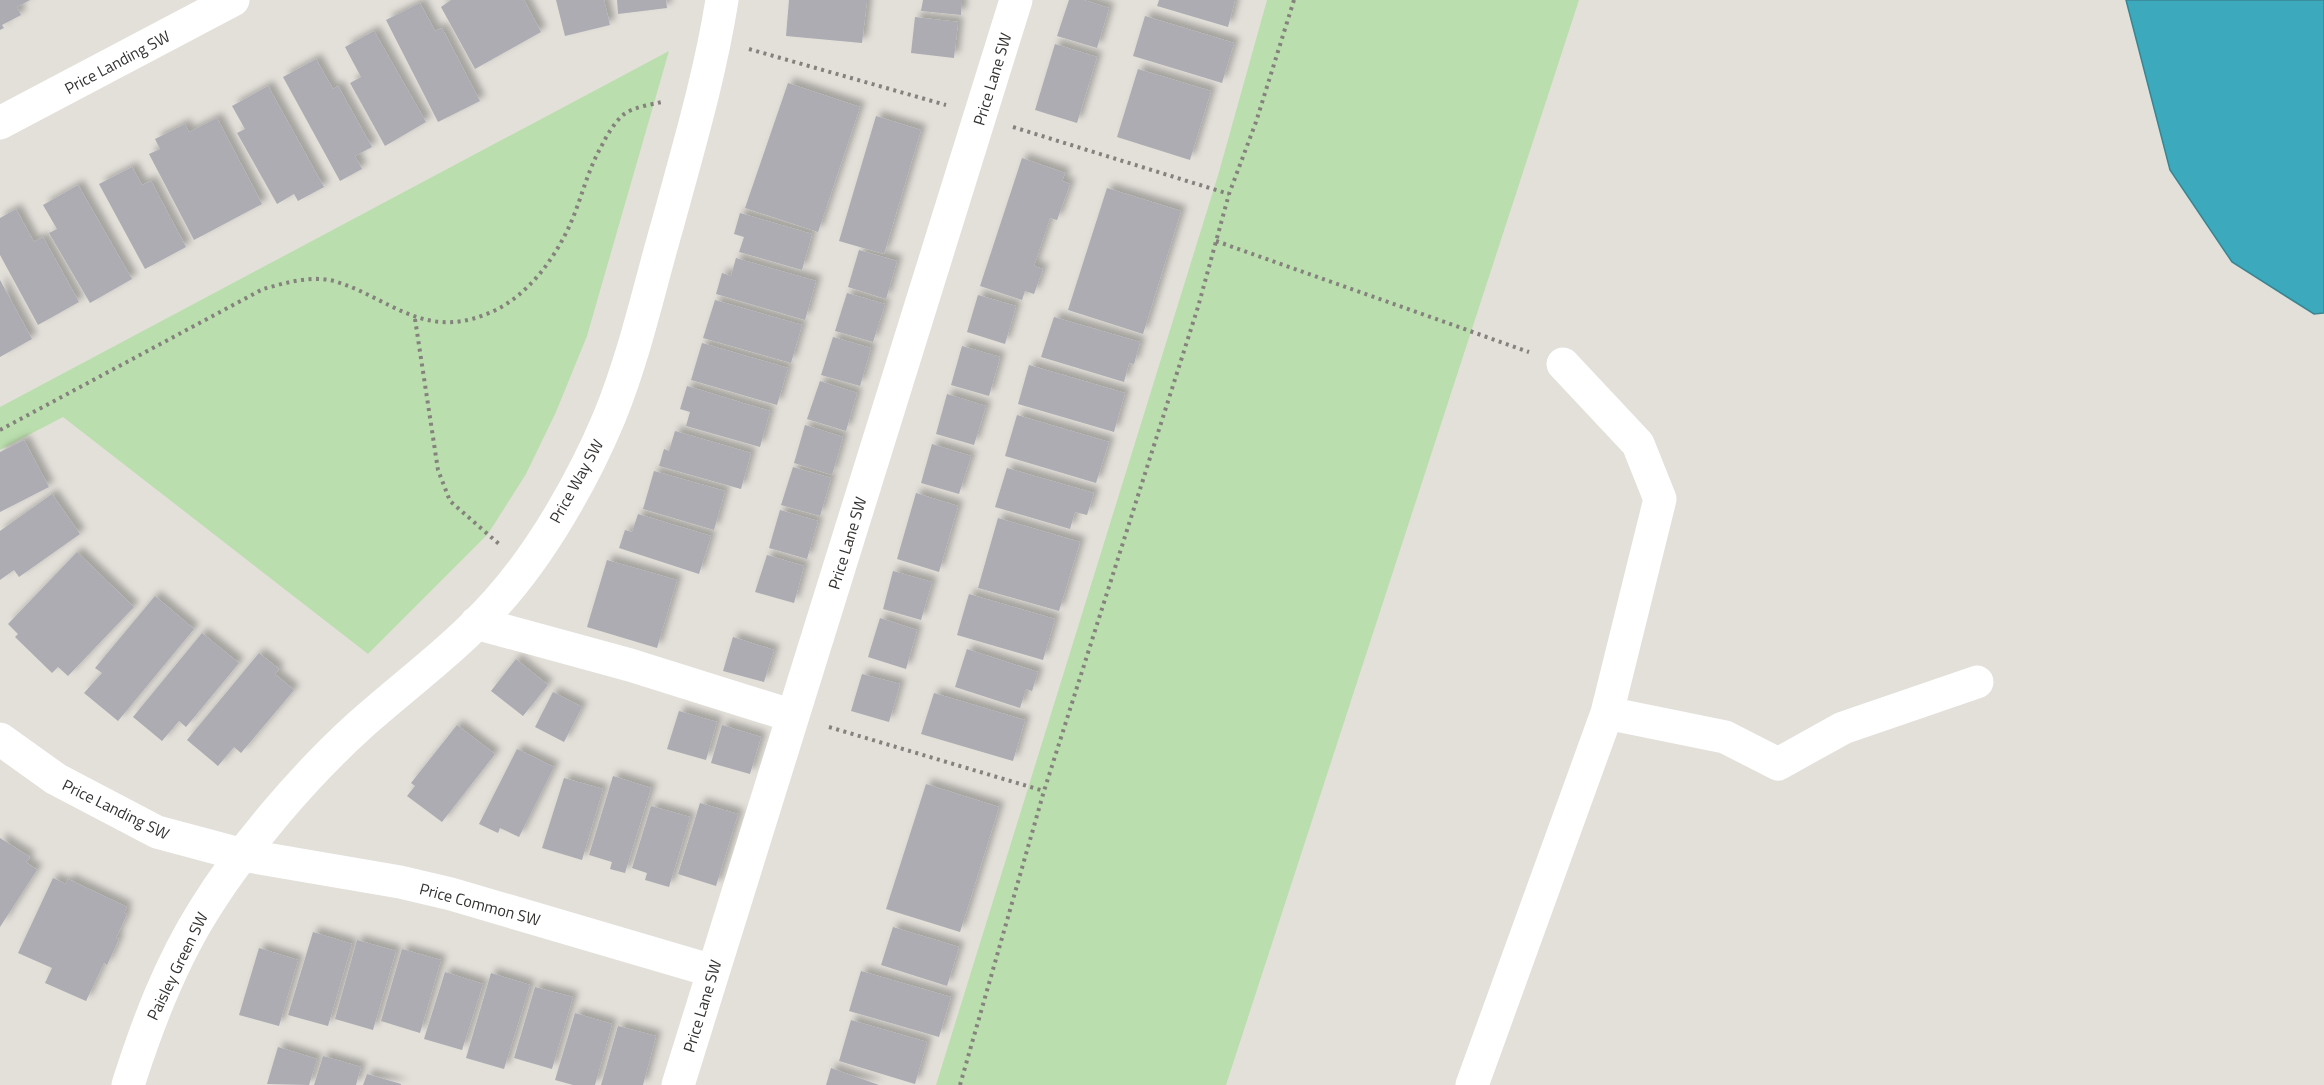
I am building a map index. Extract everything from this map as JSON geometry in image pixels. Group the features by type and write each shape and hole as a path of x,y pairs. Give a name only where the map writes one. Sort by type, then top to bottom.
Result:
{"street":[{"name":"Price Landing SW","path":"0,123 233,0"},
{"name":"Price Way SW","path":"243,855 289,800 358,727 496,603 525,565 587,465 609,417 628,365 701,103 722,0"},
{"name":"Price Lane SW","path":"678,1085 1016,0"},
{"path":"1472,1085 1607,713 1660,499 1638,444 1563,364"},
{"path":"476,623 630,665 793,716"},
{"path":"1607,713 1725,737 1778,764 1843,728 1977,682"},
{"name":"Price Landing SW","path":"0,740 56,779 157,832 243,855"},
{"name":"Price Common SW","path":"243,855 400,882 451,894 713,971"},
{"name":"Paisley Green SW","path":"130,1084 144,1033 175,962 202,912 243,855"}],"path":[{"path":"960,1085 1044,791 1198,307 1229,194 1256,122 1294,0"},
{"path":"749,48 947,105"},
{"path":"0,430 263,289 298,280 333,281 415,319 448,322 484,315 517,296 548,264 567,232 591,165 609,132 624,115 637,108 664,102"},
{"path":"1010,126 1229,194"},
{"path":"1216,241 1563,364"},
{"path":"415,319 438,470 450,501 525,565"},
{"path":"793,716 1044,791"}],"green space":[{"path":"1267,0 1579,0 1226,1085 936,1085 1219,172"},
{"path":"669,51 587,336 556,412 526,474 488,534 368,654 63,417 0,450 0,407"}],"water":[{"path":"2126,0 2324,0 2324,313 2314,314 2232,262 2170,170"}],"building":[{"path":"0,0 30,0 17,7 21,15 2,25 4,28 0,30"},
{"path":"451,0 524,0 541,32 475,69 441,7"},
{"path":"556,0 604,0 610,25 565,36"},
{"path":"617,0 666,0 667,8 618,14"},
{"path":"789,0 867,0 862,43 786,36"},
{"path":"923,0 962,0 961,15 921,11"},
{"path":"1069,0 1084,0 1109,8 1097,48 1057,36"},
{"path":"1159,0 1235,0 1228,27 1157,6"},
{"path":"420,3 435,31 442,28 480,101 438,122 386,20"},
{"path":"1145,16 1234,43 1222,83 1133,56"},
{"path":"915,17 958,22 954,58 911,53"},
{"path":"374,31 426,122 385,146 350,83 361,77 345,47"},
{"path":"1055,44 1097,57 1077,123 1035,110"},
{"path":"316,59 333,89 338,86 372,147 355,156 362,169 340,181 283,77"},
{"path":"1138,69 1211,91 1190,160 1117,137"},
{"path":"788,83 860,107 818,232 745,208"},
{"path":"268,86 324,187 298,201 294,194 277,204 237,133 245,129 232,106"},
{"path":"876,116 921,130 884,254 839,241"},
{"path":"217,118 262,204 194,240 149,154 160,149 155,139 185,124 189,132"},
{"path":"1022,158 1065,173 1062,181 1070,184 1057,220 1050,218 1034,266 1043,269 1034,294 1025,291 1022,300 980,286"},
{"path":"132,167 142,185 151,181 186,247 145,269 99,184"},
{"path":"78,185 132,279 90,303 49,233 57,229 43,205"},
{"path":"1107,188 1181,211 1143,334 1068,310"},
{"path":"16,209 34,242 43,237 79,302 38,325 0,255 0,218"},
{"path":"740,213 812,234 802,270 739,252 744,237 734,234"},
{"path":"859,250 897,261 886,299 848,287"},
{"path":"736,258 816,281 805,320 716,294 722,273 731,276"},
{"path":"0,280 32,339 0,357"},
{"path":"847,293 885,304 873,342 835,331"},
{"path":"978,295 1016,306 1005,344 967,332"},
{"path":"715,300 802,325 791,363 703,338"},
{"path":"1054,317 1140,342 1134,364 1129,363 1124,382 1041,357"},
{"path":"833,337 871,348 860,386 821,375"},
{"path":"702,343 788,368 777,405 691,380"},
{"path":"962,346 1000,357 989,396 951,385"},
{"path":"1029,365 1125,393 1114,432 1018,404"},
{"path":"820,381 857,393 846,431 807,419"},
{"path":"687,386 770,411 760,447 686,426 690,412 680,409"},
{"path":"947,394 986,406 974,445 936,434"},
{"path":"1017,415 1109,442 1096,483 1005,456"},
{"path":"805,425 843,437 832,475 794,463"},
{"path":"675,431 751,453 741,489 659,466 664,449 669,451"},
{"path":"24,440 49,487 0,512 0,452"},
{"path":"932,444 971,456 959,494 921,483"},
{"path":"793,467 831,478 820,516 781,505"},
{"path":"1007,468 1094,493 1087,515 1075,512 1070,529 995,507"},
{"path":"654,471 725,491 714,530 643,509"},
{"path":"916,493 958,506 939,572 897,559"},
{"path":"52,494 80,534 19,577 14,570 0,580 0,531"},
{"path":"780,510 818,521 807,559 769,548"},
{"path":"638,514 711,536 699,574 619,548 625,530 632,532"},
{"path":"998,518 1080,542 1059,611 978,588"},
{"path":"77,552 134,607 68,676 58,667 52,673 15,637 18,634 8,624"},
{"path":"767,555 804,566 794,603 755,592"},
{"path":"607,560 677,580 657,648 587,627"},
{"path":"893,571 932,582 921,620 883,609"},
{"path":"969,594 1055,619 1043,660 957,635"},
{"path":"155,596 194,629 118,721 84,693 102,673 95,668"},
{"path":"880,618 917,630 906,669 868,657"},
{"path":"202,633 239,663 186,727 179,721 162,741 133,717"},
{"path":"733,637 774,650 764,682 723,671"},
{"path":"967,649 1038,672 1032,691 1026,689 1020,708 955,687"},
{"path":"259,653 279,669 275,674 294,690 241,753 234,747 218,766 187,740"},
{"path":"516,659 548,685 523,716 491,691"},
{"path":"862,674 900,684 889,722 851,711"},
{"path":"553,692 582,707 564,742 535,727"},
{"path":"934,693 1025,720 1013,761 921,734"},
{"path":"679,711 717,722 706,760 667,749"},
{"path":"457,725 495,754 442,822 407,796 415,786 411,783"},
{"path":"722,725 761,737 750,774 711,763"},
{"path":"517,749 554,767 519,837 500,828 498,833 479,824"},
{"path":"613,776 651,788 625,873 610,869 612,862 589,855"},
{"path":"564,778 603,789 582,860 542,848"},
{"path":"926,784 999,807 960,932 886,909"},
{"path":"700,803 738,814 716,886 678,874"},
{"path":"651,806 690,817 669,887 645,880 647,873 632,868"},
{"path":"0,838 30,857 26,862 37,870 0,927"},
{"path":"53,878 66,884 68,879 127,907 124,913 127,914 116,938 119,939 107,965 104,963 86,1001 45,983 52,968 18,953"},
{"path":"893,927 959,947 947,986 881,965"},
{"path":"313,932 352,944 328,1026 288,1015"},
{"path":"357,940 396,951 373,1030 335,1019"},
{"path":"259,948 298,960 279,1026 239,1015"},
{"path":"402,949 441,960 420,1033 381,1021"},
{"path":"861,971 951,997 939,1037 849,1011"},
{"path":"445,972 483,984 462,1050 424,1039"},
{"path":"491,973 530,985 504,1069 466,1058"},
{"path":"535,987 573,997 552,1069 514,1058"},
{"path":"575,1013 612,1024 595,1085 573,1085 555,1080"},
{"path":"851,1020 927,1042 915,1084 839,1061"},
{"path":"618,1026 656,1036 643,1085 601,1085"},
{"path":"278,1047 317,1059 309,1085 267,1084"},
{"path":"323,1056 361,1067 356,1085 314,1085"},
{"path":"831,1068 879,1085 826,1085"},
{"path":"367,1074 401,1084 401,1085 363,1085"}]}
